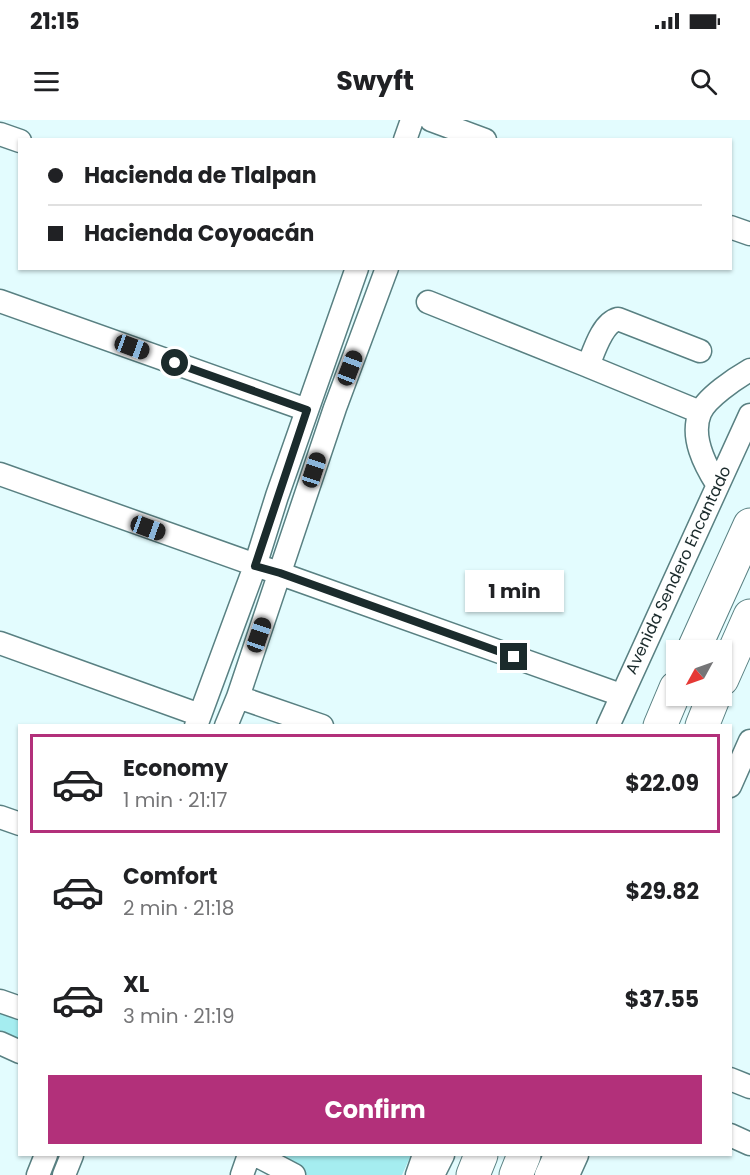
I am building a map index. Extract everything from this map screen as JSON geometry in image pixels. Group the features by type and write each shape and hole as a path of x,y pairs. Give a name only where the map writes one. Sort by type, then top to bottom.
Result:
{"highway":[{"path":"698,640 750,525"},
{"path":"732,656 750,616"},
{"path":"661,724 668,706"},
{"path":"703,724 710,706"},
{"path":"473,1175 481,1156"},
{"path":"516,1175 524,1156"}],"street":[{"path":"406,138 412,120"},
{"path":"437,126 478,138"},
{"path":"0,134 18,140"},
{"path":"732,228 750,234"},
{"path":"0,643 198,720 255,566 356,270"},
{"path":"227,724 238,697 335,408 386,270"},
{"path":"0,301 307,410"},
{"path":"428,302 700,412"},
{"path":"588,366 606,326 618,319 700,351"},
{"path":"717,484 700,450 697,435 700,412 712,397 750,370"},
{"name":"Avenida Sendero Encantado","path":"609,724 750,415"},
{"path":"0,474 621,695"},
{"path":"238,697 316,724"},
{"path":"732,782 750,741"},
{"path":"0,817 18,823"},
{"path":"0,1001 18,1007"},
{"path":"0,1043 18,1051"},
{"path":"732,1079 750,1087"},
{"path":"732,1136 750,1144"},
{"path":"38,1175 46,1156"},
{"path":"64,1175 72,1156"},
{"path":"242,1175 249,1156"},
{"path":"258,1156 294,1175"},
{"path":"417,1175 424,1156"},
{"path":"433,1175 442,1156"},
{"path":"546,1175 555,1156"},
{"path":"568,1175 577,1156"}],"shaded area":[{"path":"0,1010 18,1017 18,1046 0,1037"},
{"path":"271,1156 411,1156 402,1175 303,1175"}],"route":[{"path":"175,363 307,410 255,566 514,657"}]}
